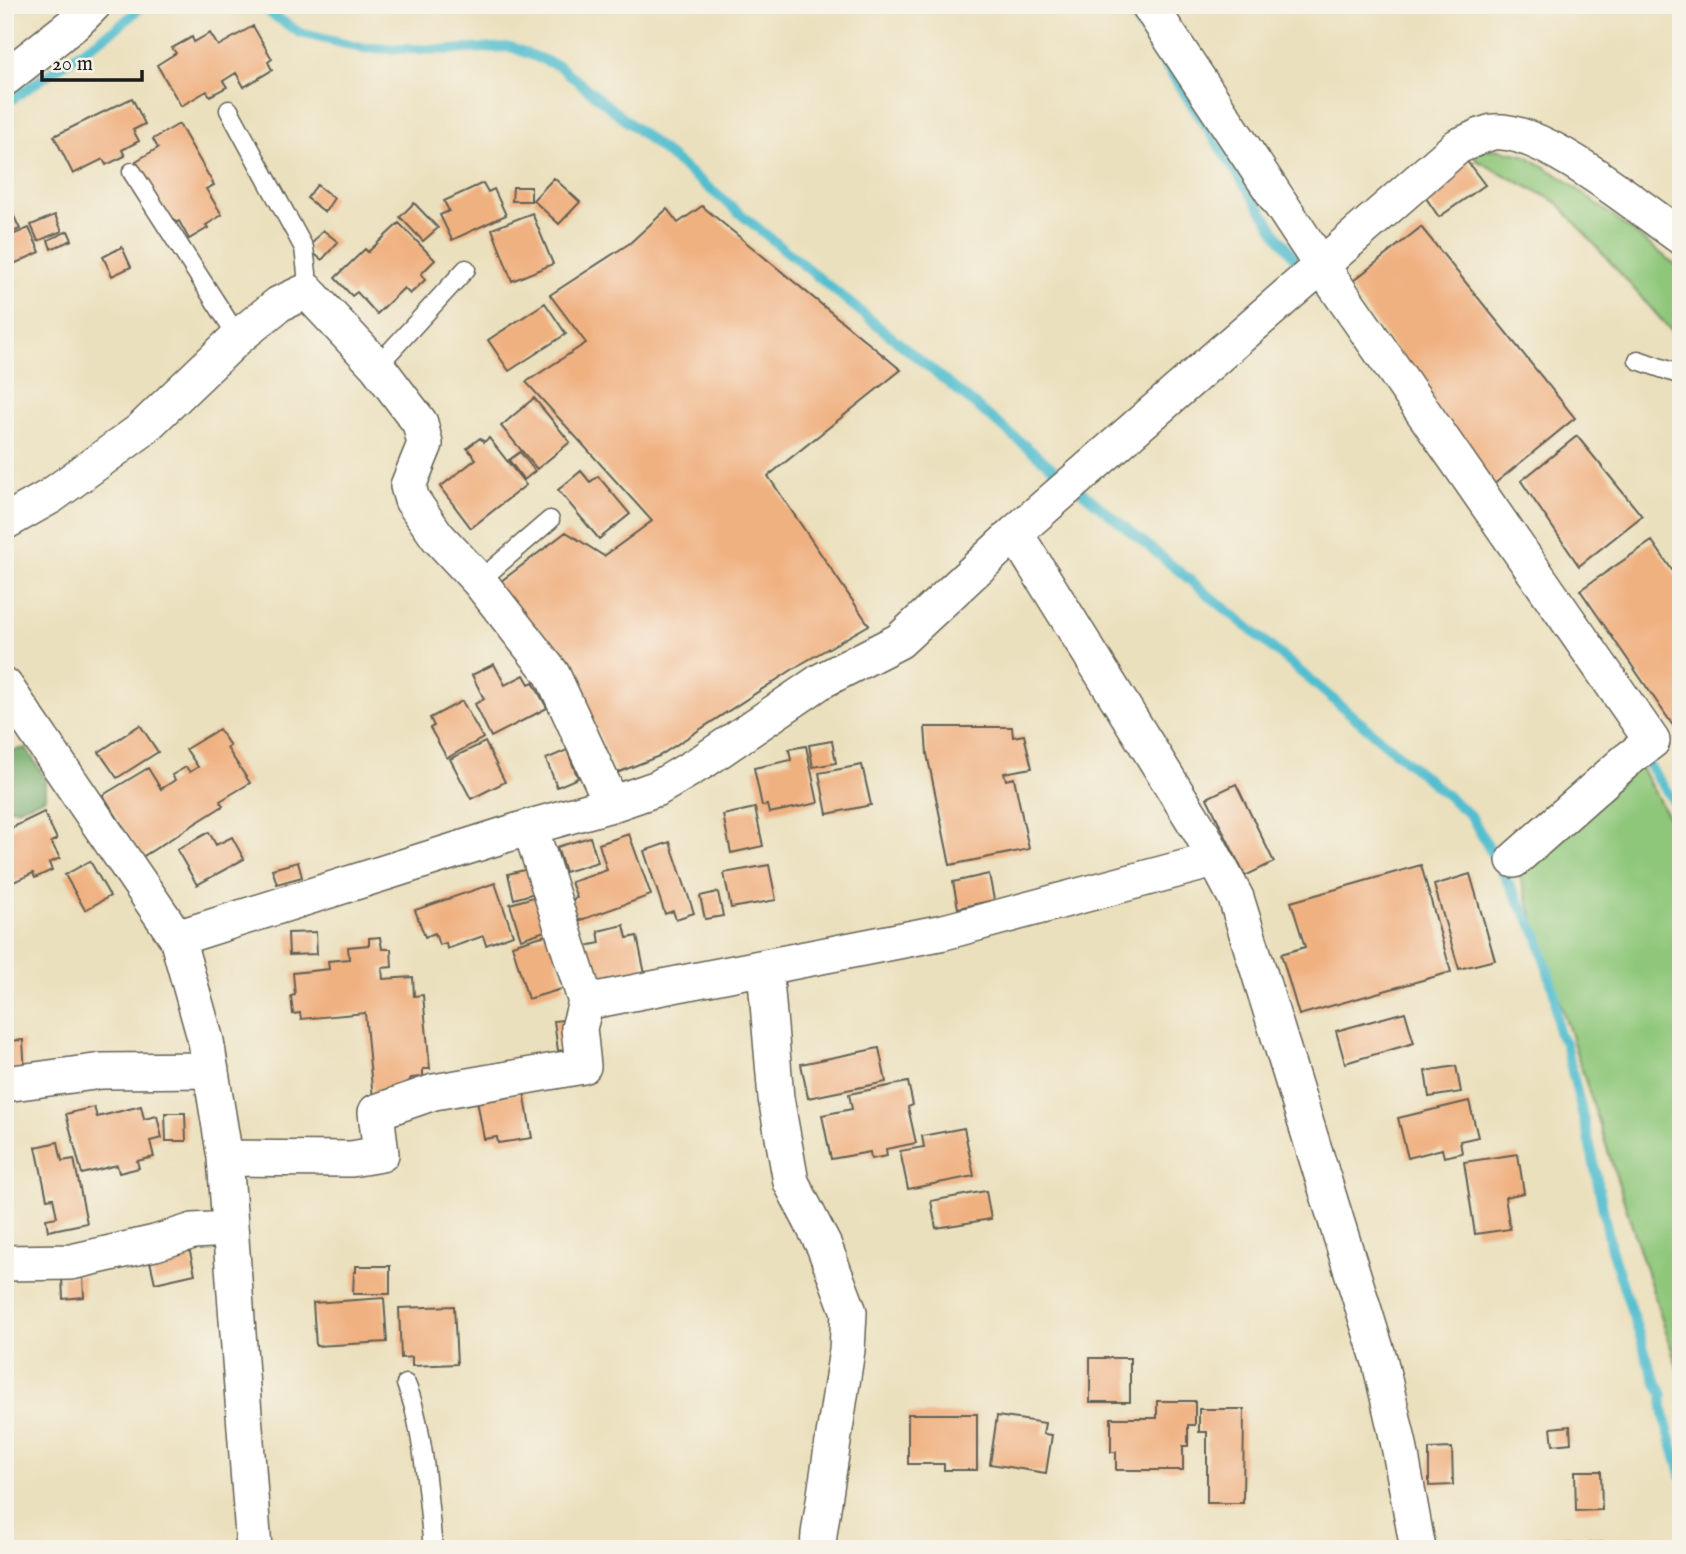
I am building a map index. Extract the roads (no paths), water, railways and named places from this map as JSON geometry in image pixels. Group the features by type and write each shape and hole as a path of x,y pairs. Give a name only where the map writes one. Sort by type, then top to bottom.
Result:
{"street":[{"path":"5,78 75,23 93,5"},
{"path":"1149,5 1312,273 1652,741 1514,860"},
{"path":"177,938 658,788 705,760 821,681 899,641 1015,533 1458,146 1493,132 1514,134 1543,144 1566,156 1681,237"},
{"path":"5,522 51,496 140,430 238,337 279,304 307,291 377,366 420,423 425,444 408,486 412,500 437,537 479,582 552,674 612,804"},
{"path":"1015,533 1202,834 1236,898 1380,1362 1418,1549"},
{"path":"5,686 177,938 206,1041 225,1158 254,1549"},
{"path":"225,1158 351,1159 381,1154 376,1112 434,1092 583,1066 579,1028 586,1002 530,827"},
{"path":"586,1002 944,932 1214,860"},
{"path":"765,968 776,1098 791,1182 824,1246 849,1312 847,1350 818,1549"},
{"path":"5,1084 102,1071 211,1070"},
{"path":"5,1263 71,1262 155,1243 193,1231 230,1229"}],"lane":[{"path":"229,110 304,248 307,291"},
{"path":"132,172 238,337"},
{"path":"377,366 466,269"},
{"path":"1638,360 1681,375"},
{"path":"479,582 550,520"},
{"path":"406,1384 412,1397 421,1449 433,1549"}],"waterway":[{"path":"5,104 118,27 144,5"},
{"path":"258,5 300,33 362,48 450,50 511,47 559,66 1244,624 1471,816 1537,934 1555,996 1558,1033 1565,1042 1611,1249 1651,1370 1663,1395 1666,1422 1681,1475"},
{"path":"1126,5 1277,234 1333,312"},
{"path":"1642,755 1681,812"}]}
